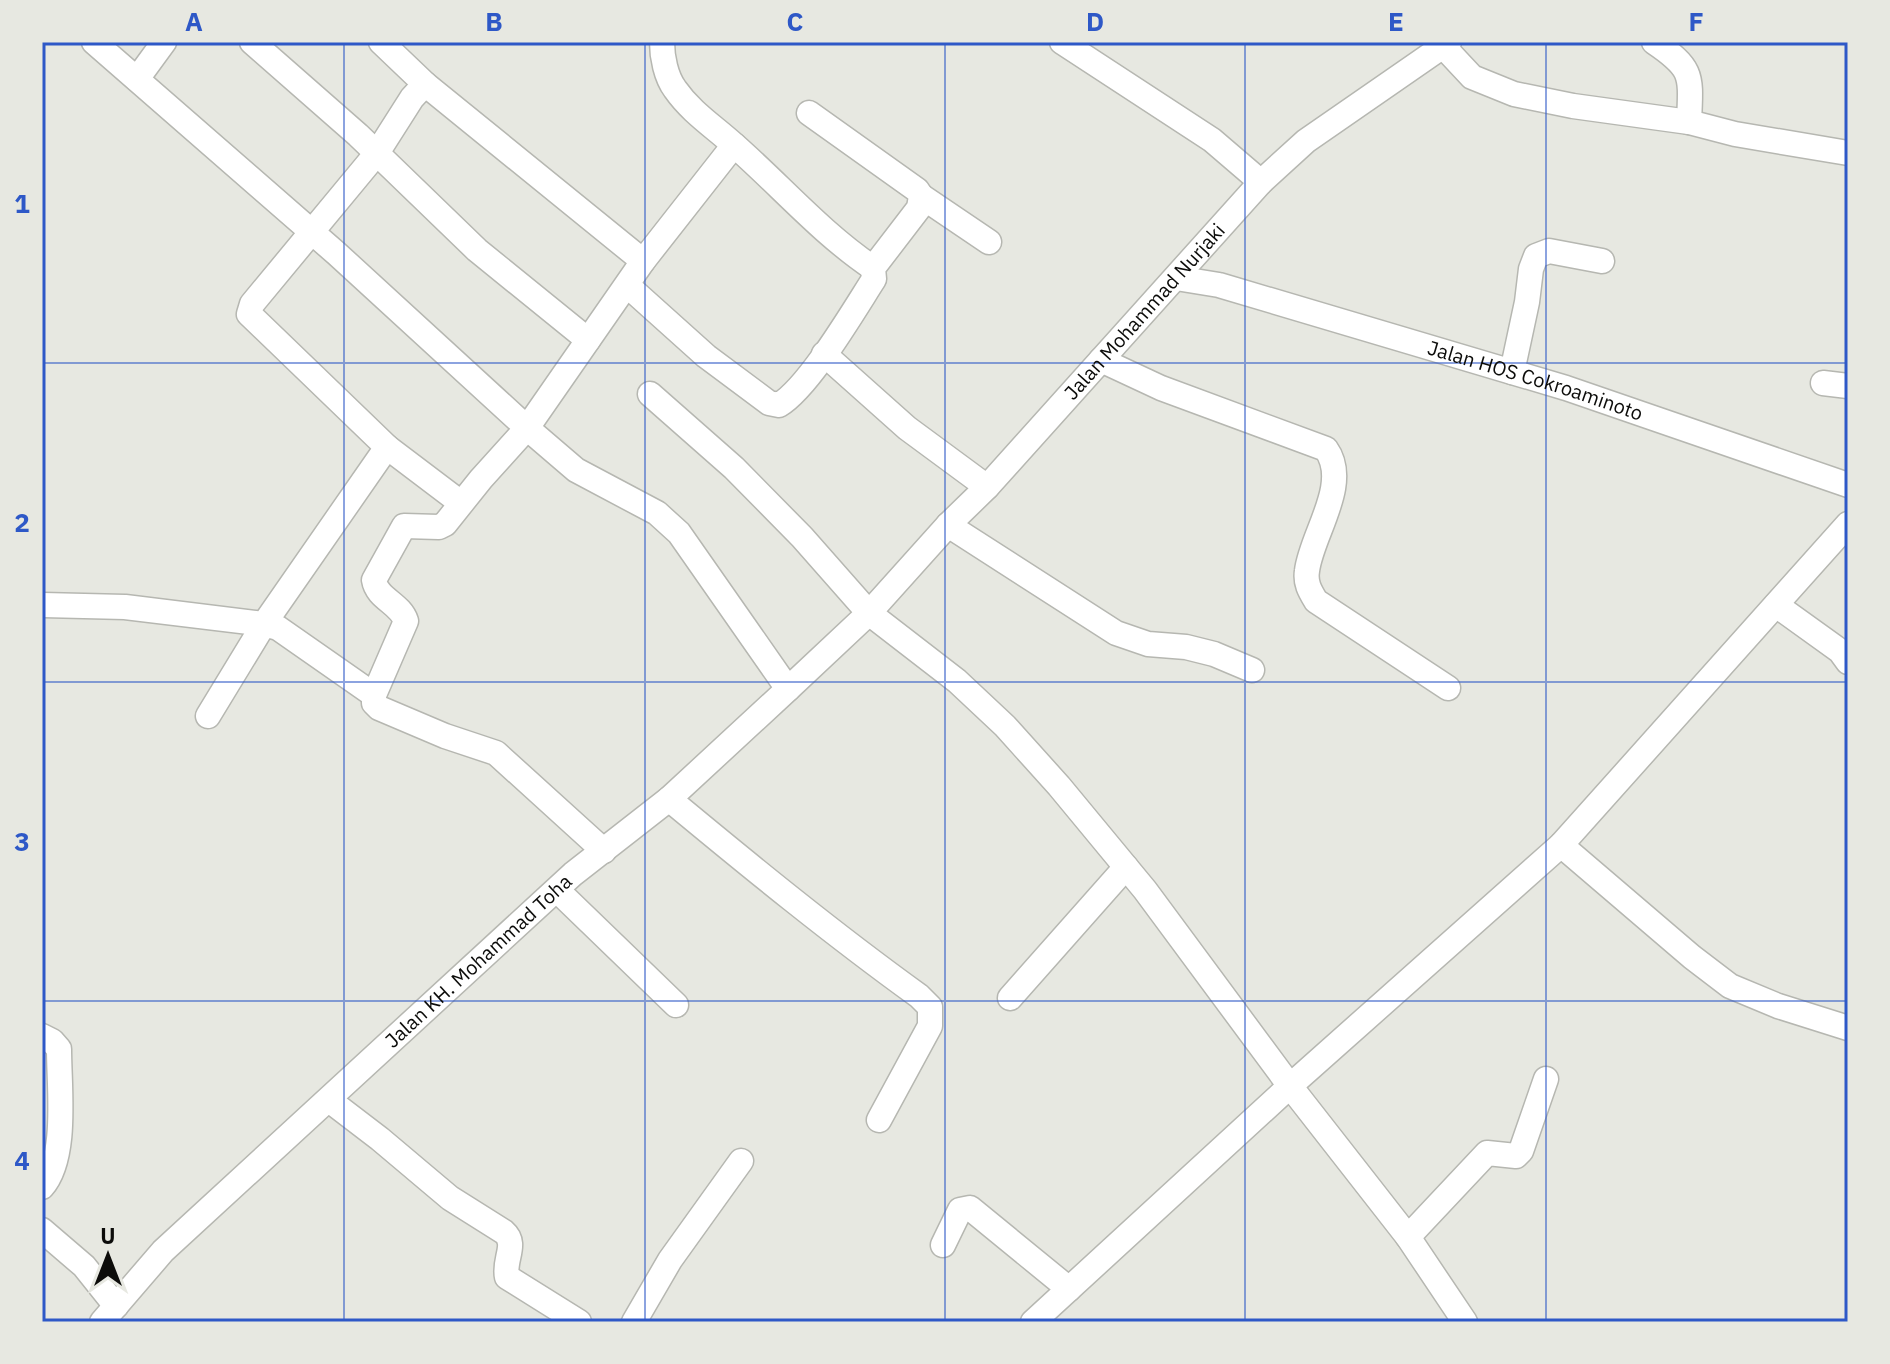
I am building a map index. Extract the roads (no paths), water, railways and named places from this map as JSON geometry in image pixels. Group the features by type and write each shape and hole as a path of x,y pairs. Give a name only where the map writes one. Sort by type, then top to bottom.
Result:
{"street":[{"path":"94,42 576,470 657,513 679,533 788,689"},
{"path":"137,79 164,42"},
{"path":"252,42 377,153 477,250 588,340"},
{"path":"381,42 425,84 643,261"},
{"path":"662,42 662,54 673,87 696,114 873,268"},
{"path":"1062,42 1212,140 1261,182"},
{"path":"1654,42 1677,58 1688,73 1691,88 1689,122"},
{"path":"1446,44 1472,77 1514,94 1573,106 1689,122 1735,134 1848,153"},
{"name":"Jalan Mohammad Nurjaki","path":"869,613 948,525 987,487 1261,182 1306,141 1446,44"},
{"path":"425,84 412,98 377,153 252,304 249,314 454,513"},
{"path":"809,113 989,242"},
{"path":"604,851 496,753 445,736 379,708 374,703 374,695 406,621 403,611 377,592 374,580 404,526 424,524 439,527 527,428 603,315 734,145"},
{"path":"628,286 706,356 769,403 779,405 789,399 824,354 874,279 873,268 919,208 921,196"},
{"path":"1201,251 1219,285"},
{"path":"1512,372 1536,256 1549,251 1602,261"},
{"name":"Jalan HOS Cokroaminoto","path":"1176,278 1219,285 1512,372 1848,485"},
{"path":"824,354 907,428 987,487"},
{"path":"1101,360 1161,388 1326,449 1334,473 1326,513 1307,571 1308,586 1316,601 1448,688"},
{"path":"1823,383 1848,386"},
{"path":"650,394 734,468 802,537 869,613 957,681 1005,726 1126,867 1408,1237 1465,1322"},
{"path":"208,716 387,447"},
{"path":"1033,1322 1290,1086 1561,845 1848,524"},
{"path":"948,525 1116,633 1148,644 1186,647 1214,654 1252,670"},
{"path":"43,605 125,607 270,626 374,695"},
{"path":"1776,605 1840,651 1848,662"},
{"name":"Jalan KH. Mohammad Toha","path":"109,1314 163,1251 249,1170 557,890 669,799 869,613"},
{"path":"669,799 732,853 930,1007 930,1026 879,1120"},
{"path":"1561,845 1730,986 1778,1006 1848,1028"},
{"path":"1010,998 1126,867"},
{"path":"557,890 676,1005"},
{"path":"42,1036 59,1049 58,1142 55,1166 42,1187"},
{"path":"1408,1237 1487,1153 1516,1156 1521,1151 1546,1079"},
{"path":"329,1100 450,1198 510,1237 512,1245 507,1255 507,1277 579,1322"},
{"path":"634,1322 670,1260 741,1161"},
{"path":"943,1245 960,1210 970,1208 1069,1289"},
{"path":"42,1230 84,1266 109,1314"}]}
